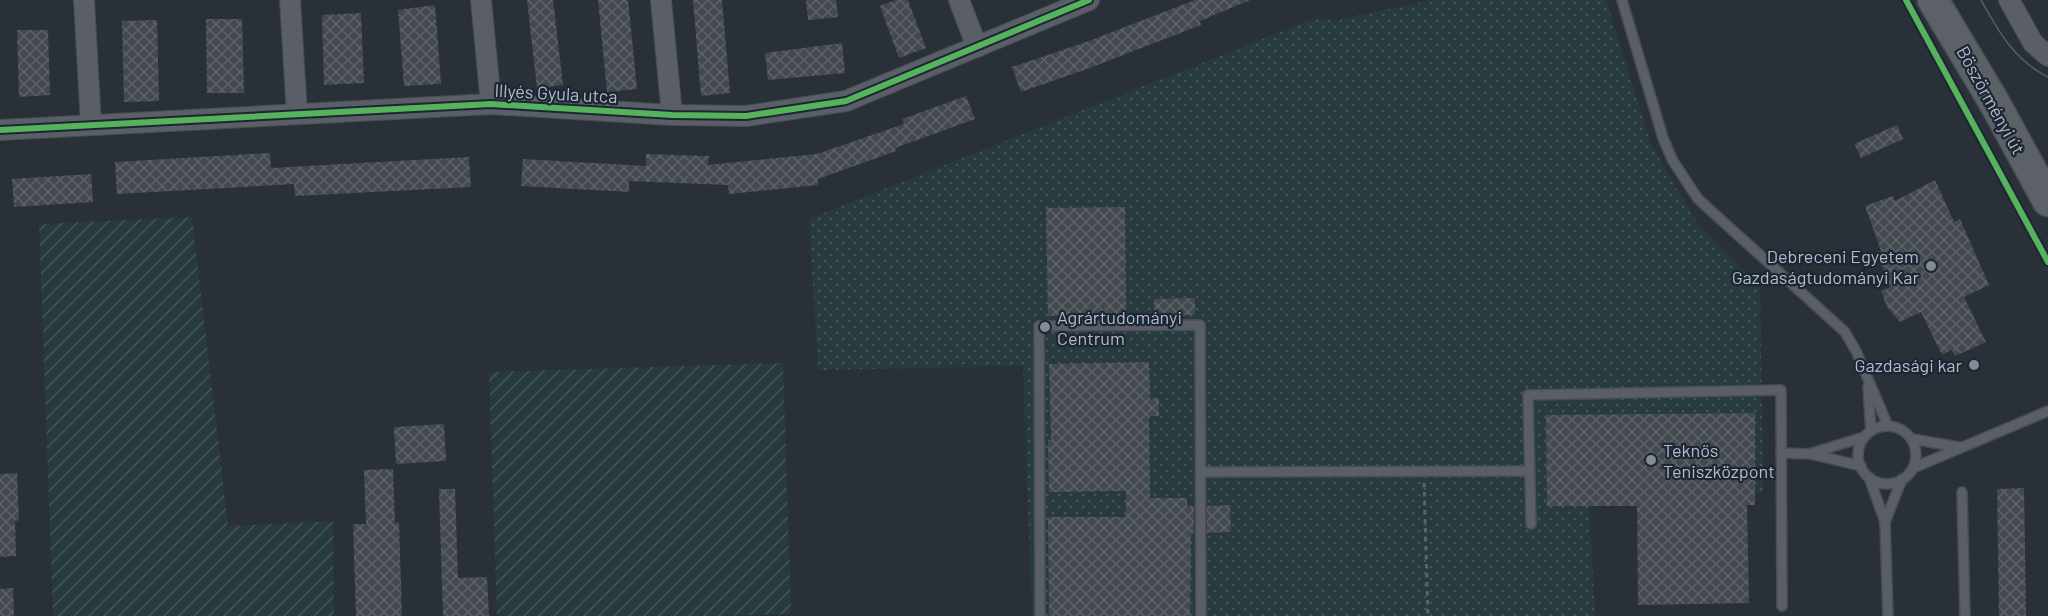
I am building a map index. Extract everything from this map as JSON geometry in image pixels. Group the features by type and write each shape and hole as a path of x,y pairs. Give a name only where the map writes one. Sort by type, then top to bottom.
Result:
{"main road":[{"name":"Böszörményi út","path":"1933,0 1994,102 2048,201"}],"street":[{"path":"84,0 91,125"},
{"path":"290,0 297,114"},
{"path":"481,0 491,104"},
{"path":"660,0 672,116"},
{"path":"959,0 977,47"},
{"name":"Illyés Gyula utca","path":"0,130 491,104 672,116 746,116 846,101 1089,0"},
{"path":"2009,0 2040,49"}],"lane":[{"path":"1623,0 1673,161 1698,199 1845,332 1856,351 1888,426"},
{"path":"1040,616 1039,326 1200,325 1202,616"},
{"path":"1868,379 1868,434 1859,451 1861,466 1869,477 1885,522 1888,616"},
{"path":"1531,524 1528,395 1781,390 1782,606"},
{"path":"1869,477 1877,482 1894,483 1902,479 1913,468 2048,411"},
{"path":"1811,454 1868,434 1879,427 1888,426 1905,432 1912,439 1916,458 1913,468"},
{"path":"1912,439 1961,448"},
{"path":"1781,453 1811,454 1861,466"},
{"path":"1201,472 1529,471"},
{"path":"1885,522 1902,479"},
{"path":"1962,492 1965,616"}],"path":[{"path":"1423,471 1428,616"}],"green space":[{"path":"1432,0 1606,0 1651,144 1697,223 1760,288 1763,493 1589,496 1595,616 1032,616 1023,366 818,370 809,219 1313,19 1338,20"},
{"path":"192,217 228,526 333,521 334,616 53,616 39,224"},
{"path":"783,363 791,614 497,616 489,372"}],"building":[{"path":"527,0 553,0 563,85 537,88"},
{"path":"598,0 628,0 637,89 607,92"},
{"path":"693,0 722,0 730,93 701,96"},
{"path":"806,0 836,0 838,17 808,20"},
{"path":"896,0 908,0 926,48 899,58 880,6"},
{"path":"1195,0 1250,0 1200,21 1201,25 1021,92 1012,67 1089,41"},
{"path":"435,5 441,84 404,86 398,10"},
{"path":"361,13 364,83 324,85 322,15"},
{"path":"206,19 242,19 244,93 207,93"},
{"path":"157,20 159,101 124,102 122,21"},
{"path":"17,30 48,30 50,95 19,97"},
{"path":"842,43 845,73 768,80 765,53"},
{"path":"966,96 975,119 818,179 818,185 729,194 728,185 629,181 629,192 521,186 523,159 646,166 646,154 709,156 708,165 817,154 904,124 902,119"},
{"path":"1897,125 1903,139 1861,158 1854,144"},
{"path":"270,153 271,168 469,157 471,187 295,196 294,184 117,194 115,162"},
{"path":"91,174 93,202 14,207 12,179"},
{"name":"Debreceni Egyetem Gazdaságtudományi Kar","path":"1935,180 1954,222 1960,219 1989,285 1964,297 1986,342 1955,356 1952,350 1942,355 1921,312 1900,322 1887,307 1881,291 1890,287 1877,252 1881,251 1865,206 1893,196 1895,201"},
{"path":"1125,207 1126,315 1048,316 1046,208"},
{"path":"1195,298 1195,315 1154,316 1154,299"},
{"path":"1149,362 1150,399 1159,398 1159,416 1149,416 1150,498 1187,498 1187,506 1194,506 1194,533 1191,534 1190,616 1049,616 1048,517 1126,517 1126,491 1049,492 1048,440 1051,440 1049,364"},
{"name":"Teknős Teniszközpont","path":"1755,413 1755,505 1747,505 1749,603 1638,605 1637,506 1547,506 1546,415"},
{"path":"444,424 446,461 396,464 394,427"},
{"path":"393,469 395,523 399,522 402,616 356,616 353,524 366,524 364,470"},
{"path":"17,473 19,520 15,521 16,556 0,557 0,474"},
{"path":"2024,488 2026,616 1999,616 1997,489"},
{"path":"439,489 455,489 458,578 487,577 489,616 443,616"},
{"path":"1230,505 1231,532 1207,533 1207,506"},
{"path":"13,588 14,616 0,616 0,589"}],"tram line":[{"path":"1981,0 2001,34 2017,54 2048,77"}],"cycle path":[{"path":"0,130 491,104 672,115 746,116 846,101 1089,0"},
{"path":"1906,0 2048,262"}],"place":[{"name":"Debreceni Egyetem Gazdaságtudományi Kar","path":"1931,266"},
{"name":"Agrártudományi Centrum","path":"1045,327"},
{"name":"Gazdasági kar","path":"1974,365"},
{"name":"Teknős Teniszközpont","path":"1651,460"}]}
